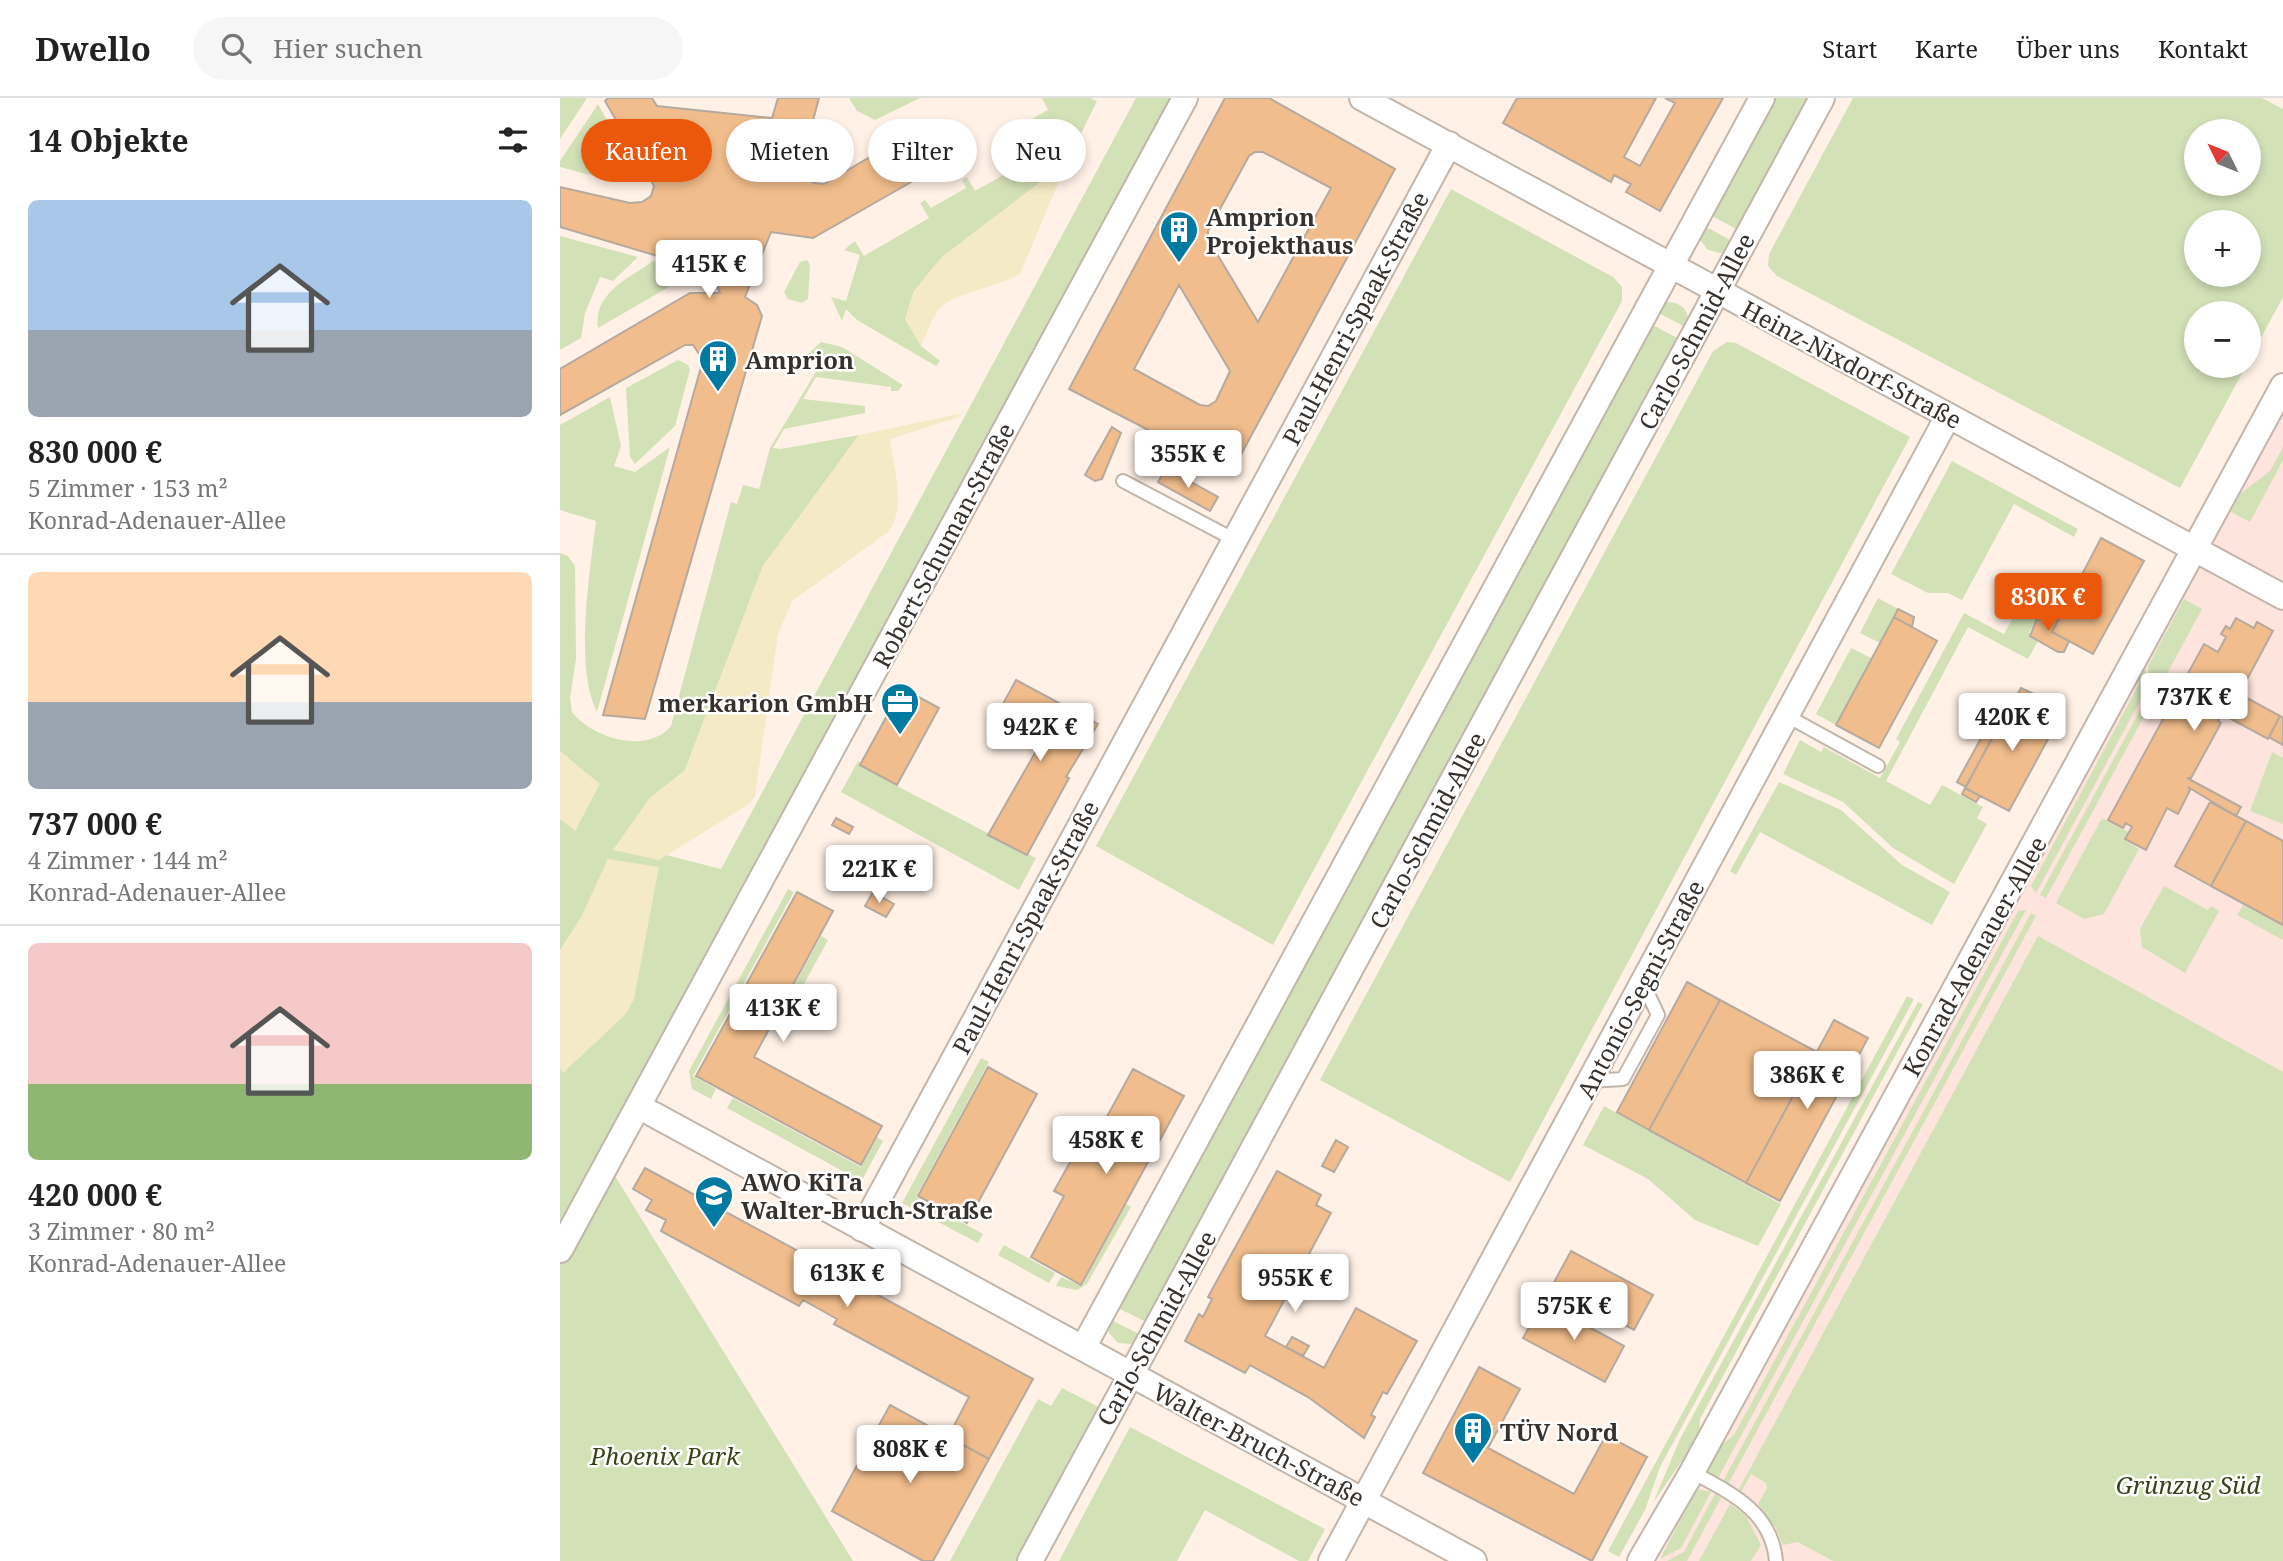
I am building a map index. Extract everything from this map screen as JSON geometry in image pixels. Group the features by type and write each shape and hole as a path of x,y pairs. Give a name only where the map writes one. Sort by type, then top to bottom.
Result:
{"street":[{"name":"Robert-Schuman-Straße","path":"560,1250 1185,98"},
{"name":"Heinz-Nixdorf-Straße","path":"1362,98 2283,597"},
{"path":"1083,1348 1762,98"},
{"name":"Carlo-Schmid-Allee","path":"1030,1561 1822,98"},
{"name":"Paul-Henri-Spaak-Straße","path":"862,1229 1449,144"},
{"name":"Konrad-Adenauer-Allee","path":"1640,1561 1692,1472 2283,386"},
{"name":"Antonio-Segni-Straße","path":"1331,1561 1948,416"},
{"name":"Walter-Bruch-Straße","path":"638,1106 1474,1561"}],"lane":[{"path":"1123,481 1235,540"},
{"path":"1787,716 1878,766"},
{"path":"1692,1472 1744,1502 1758,1515 1771,1534 1776,1561"}],"shaded area":[{"path":"2283,403 2283,1561 1658,1561 1700,1481"}],"green space":[{"path":"560,98 587,98 560,139"},
{"path":"849,98 920,98 877,119 857,111"},
{"path":"1042,98 1090,98 1097,101 1086,123 1086,119 1032,119 1048,110"},
{"name":"Phoenix Park","path":"1136,98 1175,98 602,1155 853,1561 560,1561 560,812 567,757 560,751 560,553 568,556 575,566 576,659 570,698 572,712 593,729 620,740 648,740 661,735 671,726 731,502 737,504 743,485 759,489 770,448 820,365 806,356 821,342 842,347 903,385 898,391 891,391 891,387 816,377 803,399 865,406 865,413 784,429 773,448 781,449 859,435 763,566 685,770 649,799 619,843 721,869"},
{"path":"1769,98 1812,98 1740,231 1708,214"},
{"path":"1853,98 2262,98 2283,109 2283,297 2261,338 2261,301 2184,301 2184,378 2240,378 2180,488 1777,276 1768,266 1769,254"},
{"path":"598,104 606,119 588,119"},
{"path":"581,130 581,173 560,167 560,161"},
{"path":"963,182 970,182 975,191 991,182 1041,182 942,257 914,291 905,319 921,346 940,361 936,366 857,320 846,309 842,321 831,297 846,301 860,255 844,250 855,241 864,256 929,218 920,203 925,200 931,208 966,188"},
{"path":"1451,189 1613,277 1622,287 1622,301 1273,945 1096,846"},
{"path":"1701,224 1734,242 1721,253 1708,250 1700,240"},
{"path":"560,236 638,257 613,281 600,277 585,313 581,338 560,350"},
{"path":"807,260 810,265 808,299 802,303 788,299 784,292 800,262"},
{"path":"653,261 660,262 669,284 667,288 598,328 601,305 607,296 623,281"},
{"path":"1667,302 1678,304 1685,309 1687,328 1655,311"},
{"path":"1649,323 1681,340 1148,1323 1116,1307"},
{"path":"1727,342 1736,343 1910,437 1510,1182 1320,1080 1713,351"},
{"path":"678,360 688,365 690,370 675,426 635,464 630,457 626,388"},
{"path":"610,397 621,446 614,466 635,472 670,447 597,712 586,671 585,645 596,521 560,510 560,425"},
{"path":"2283,447 2283,460 2250,522 2231,512 2240,494 2270,471"},
{"path":"1952,461 2078,529 2074,537 2014,504 1962,600 1948,593 1928,593 1891,574"},
{"path":"2056,584 2060,586 2047,612 2040,611 2029,633 2038,641 2028,659 1968,627 1886,781 1930,805 1942,785 1983,807 1977,818 1987,824 1954,884 1893,848 1843,802 1783,774 1800,740 1821,752 1824,747 1880,778 1900,742 1896,739 1964,613 2004,634 2027,591 2046,591 2048,588 2053,590"},
{"path":"1878,598 1898,609 1880,643 1860,633"},
{"path":"2184,599 2202,609 2046,898 2040,895 2150,692 2148,666"},
{"path":"1851,648 1871,658 1836,725 1816,714"},
{"path":"2145,660 2146,690 2036,893 2031,886 2139,684 2138,673"},
{"path":"2272,752 2283,758 2283,824 2250,811"},
{"path":"858,761 899,787 1036,858 1019,890 841,792"},
{"path":"1779,782 1841,810 1902,865 1950,892 1932,925 1760,832 1736,875 1730,871"},
{"path":"2102,818 2128,832 2124,840 2139,849 2104,914 2084,919 2056,903"},
{"path":"2164,886 2208,910 2211,906 2219,911 2185,973 2142,947 2140,929"},
{"path":"788,889 794,892 693,1076 716,1089 711,1099 692,1089 689,1071"},
{"path":"2243,905 2283,926 2283,940 2237,915"},
{"path":"2026,910 1717,1480 1707,1471 1718,1448 1734,1435 2018,911"},
{"path":"2031,913 2036,916 1727,1486 1722,1483"},
{"path":"821,936 828,940 793,1004 786,1001"},
{"name":"Grünzug Süd","path":"2038,936 2283,1072 2283,1561 1833,1561 1798,1542 1783,1545 1776,1528 1758,1504 1767,1488 1766,1483 1751,1474 1741,1492 1738,1491"},
{"path":"1907,996 1914,999 1660,1467 1645,1510 1619,1557 1608,1551"},
{"path":"1918,1002 1923,1004 1700,1419 1699,1436 1653,1503 1680,1439"},
{"path":"981,1058 989,1062 916,1197 983,1234 978,1243 902,1203"},
{"path":"733,1098 861,1167 877,1137 883,1141 862,1180 859,1180 727,1108"},
{"path":"1604,1106 1781,1204 1758,1246 1695,1220 1648,1179 1583,1145"},
{"path":"1126,1204 1131,1207 1087,1284 1077,1290 1056,1286 1061,1277 1082,1286"},
{"path":"1004,1245 1055,1273 1049,1283 998,1255"},
{"path":"1109,1319 1141,1335 1131,1344 1118,1343 1109,1333"},
{"path":"1062,1388 1101,1408 1018,1561 950,1561 1038,1399 1051,1406"},
{"path":"1130,1427 1325,1529 1308,1561 1299,1561 1205,1510 1177,1561 1059,1561"},
{"path":"1697,1489 1711,1492 1681,1548 1660,1559"},
{"path":"1715,1494 1721,1498 1687,1561 1667,1561 1684,1552"},
{"path":"1730,1504 1746,1516 1761,1545 1751,1561 1699,1561"}],"sand":[{"path":"1041,182 1059,182 1020,274 945,304 935,314 921,346 905,319 914,291 942,257"},
{"path":"959,414 959,417 890,439 898,499 894,522 888,532 792,601 778,634 755,796 749,804 659,860 613,850 649,799 685,770 763,566 859,435"},
{"path":"560,751 600,784 575,831 560,819"},
{"path":"608,859 659,867 634,999 626,1014 563,1073 560,1068 560,950 581,917"}],"building":[{"name":"Amprion","path":"608,98 652,98 657,106 772,118 778,98 819,98 813,119 726,119 726,182 854,182 854,166 868,158 868,182 911,182 813,238 771,232 745,297 757,305 762,316 645,719 603,715 703,360 693,345 685,345 560,415 560,369 690,293 720,293 700,249 681,263 560,227 560,187 630,203 642,202 651,196 654,186 652,182 712,182 712,119 615,119 605,101"},
{"name":"Amprion Projekthaus","path":"1225,98 1269,98 1395,169 1237,462 1224,469 1069,389","holes":["1255,152 1263,152 1331,188 1258,322 1208,239 1208,231 1249,156","1179,285 1230,371 1216,401 1208,406 1200,405 1134,369"]},
{"path":"1517,98 1656,98 1624,157 1640,166 1675,103 1665,98 1723,98 1660,211 1626,192 1631,184 1614,175 1611,182 1503,123"},
{"path":"1112,427 1121,433 1102,479 1095,481 1085,475"},
{"path":"1166,468 1218,497 1210,511 1158,482"},
{"path":"2101,538 2144,561 2093,654 2052,632"},
{"path":"1898,609 1914,617 1912,627 1894,617"},
{"path":"2040,611 2059,618 2052,632 2069,641 2064,652 2058,652 2030,636"},
{"path":"1894,617 1937,641 1879,748 1836,725"},
{"path":"2236,618 2254,628 2257,622 2273,631 2245,683 2240,680 2234,691 2280,716 2268,739 2222,714 2218,721 2221,723 2191,778 2187,778 2241,807 2236,816 2188,787 2190,790 2178,814 2167,808 2146,850 2125,839 2132,827 2126,823 2123,828 2108,820 2204,644 2218,652 2226,637 2221,634 2226,626 2230,629"},
{"path":"1016,680 1098,724 1066,777 1069,778 1027,855 988,835 1043,739 997,715"},
{"name":"merkarion GmbH","path":"902,688 939,708 897,785 860,765"},
{"path":"2021,688 2040,697 2036,705 2017,695"},
{"path":"2016,695 2060,717 2009,811 1965,788"},
{"path":"2280,716 2283,718 2283,745 2269,737"},
{"path":"1985,731 1993,736 1966,787 1957,782"},
{"path":"1965,788 1980,796 1976,802 1962,794"},
{"path":"2210,802 2246,821 2211,886 2175,866"},
{"path":"836,818 853,827 849,834 832,825"},
{"path":"2246,821 2283,841 2283,925 2211,886"},
{"path":"797,892 833,911 754,1057 882,1126 861,1165 696,1076"},
{"path":"873,892 894,904 886,917 865,906"},
{"path":"1687,982 1720,1000 1649,1130 1617,1112"},
{"path":"1720,1000 1817,1052 1746,1183 1649,1130"},
{"path":"1834,1020 1868,1038 1780,1201 1746,1183"},
{"path":"988,1067 1037,1094 967,1223 918,1196"},
{"path":"1133,1069 1184,1096 1081,1285 1031,1257 1064,1196 1054,1191 1083,1139 1092,1144"},
{"path":"1336,1140 1348,1147 1334,1172 1322,1166"},
{"path":"645,1168 822,1264 819,1268 853,1287 856,1283 1033,1379 989,1459 948,1437 969,1397 834,1324 837,1319 803,1300 799,1306 661,1231 666,1220 646,1210 652,1200 633,1189"},
{"path":"1277,1171 1321,1195 1316,1205 1331,1213 1265,1336 1324,1368 1356,1308 1417,1341 1387,1394 1383,1392 1371,1415 1375,1417 1364,1438 1308,1397 1250,1365 1245,1373 1185,1341 1199,1314 1203,1317 1212,1299 1208,1297"},
{"path":"1571,1251 1653,1295 1634,1330 1552,1286"},
{"path":"1543,1302 1624,1346 1605,1382 1523,1338"},
{"path":"1292,1337 1309,1346 1303,1356 1286,1347"},
{"name":"TÜV Nord","path":"1479,1367 1520,1389 1488,1448 1574,1494 1606,1435 1647,1457 1592,1561 1423,1473"},
{"path":"890,1405 989,1459 933,1561 923,1561 832,1511"}],"place":[{"name":"Amprion Projekthaus","path":"1179,264"},
{"name":"Amprion","path":"718,393"},
{"name":"merkarion GmbH","path":"900,736"},
{"name":"AWO KiTa Walter-Bruch-Straße","path":"714,1229"},
{"name":"TÜV Nord","path":"1473,1465"}]}
